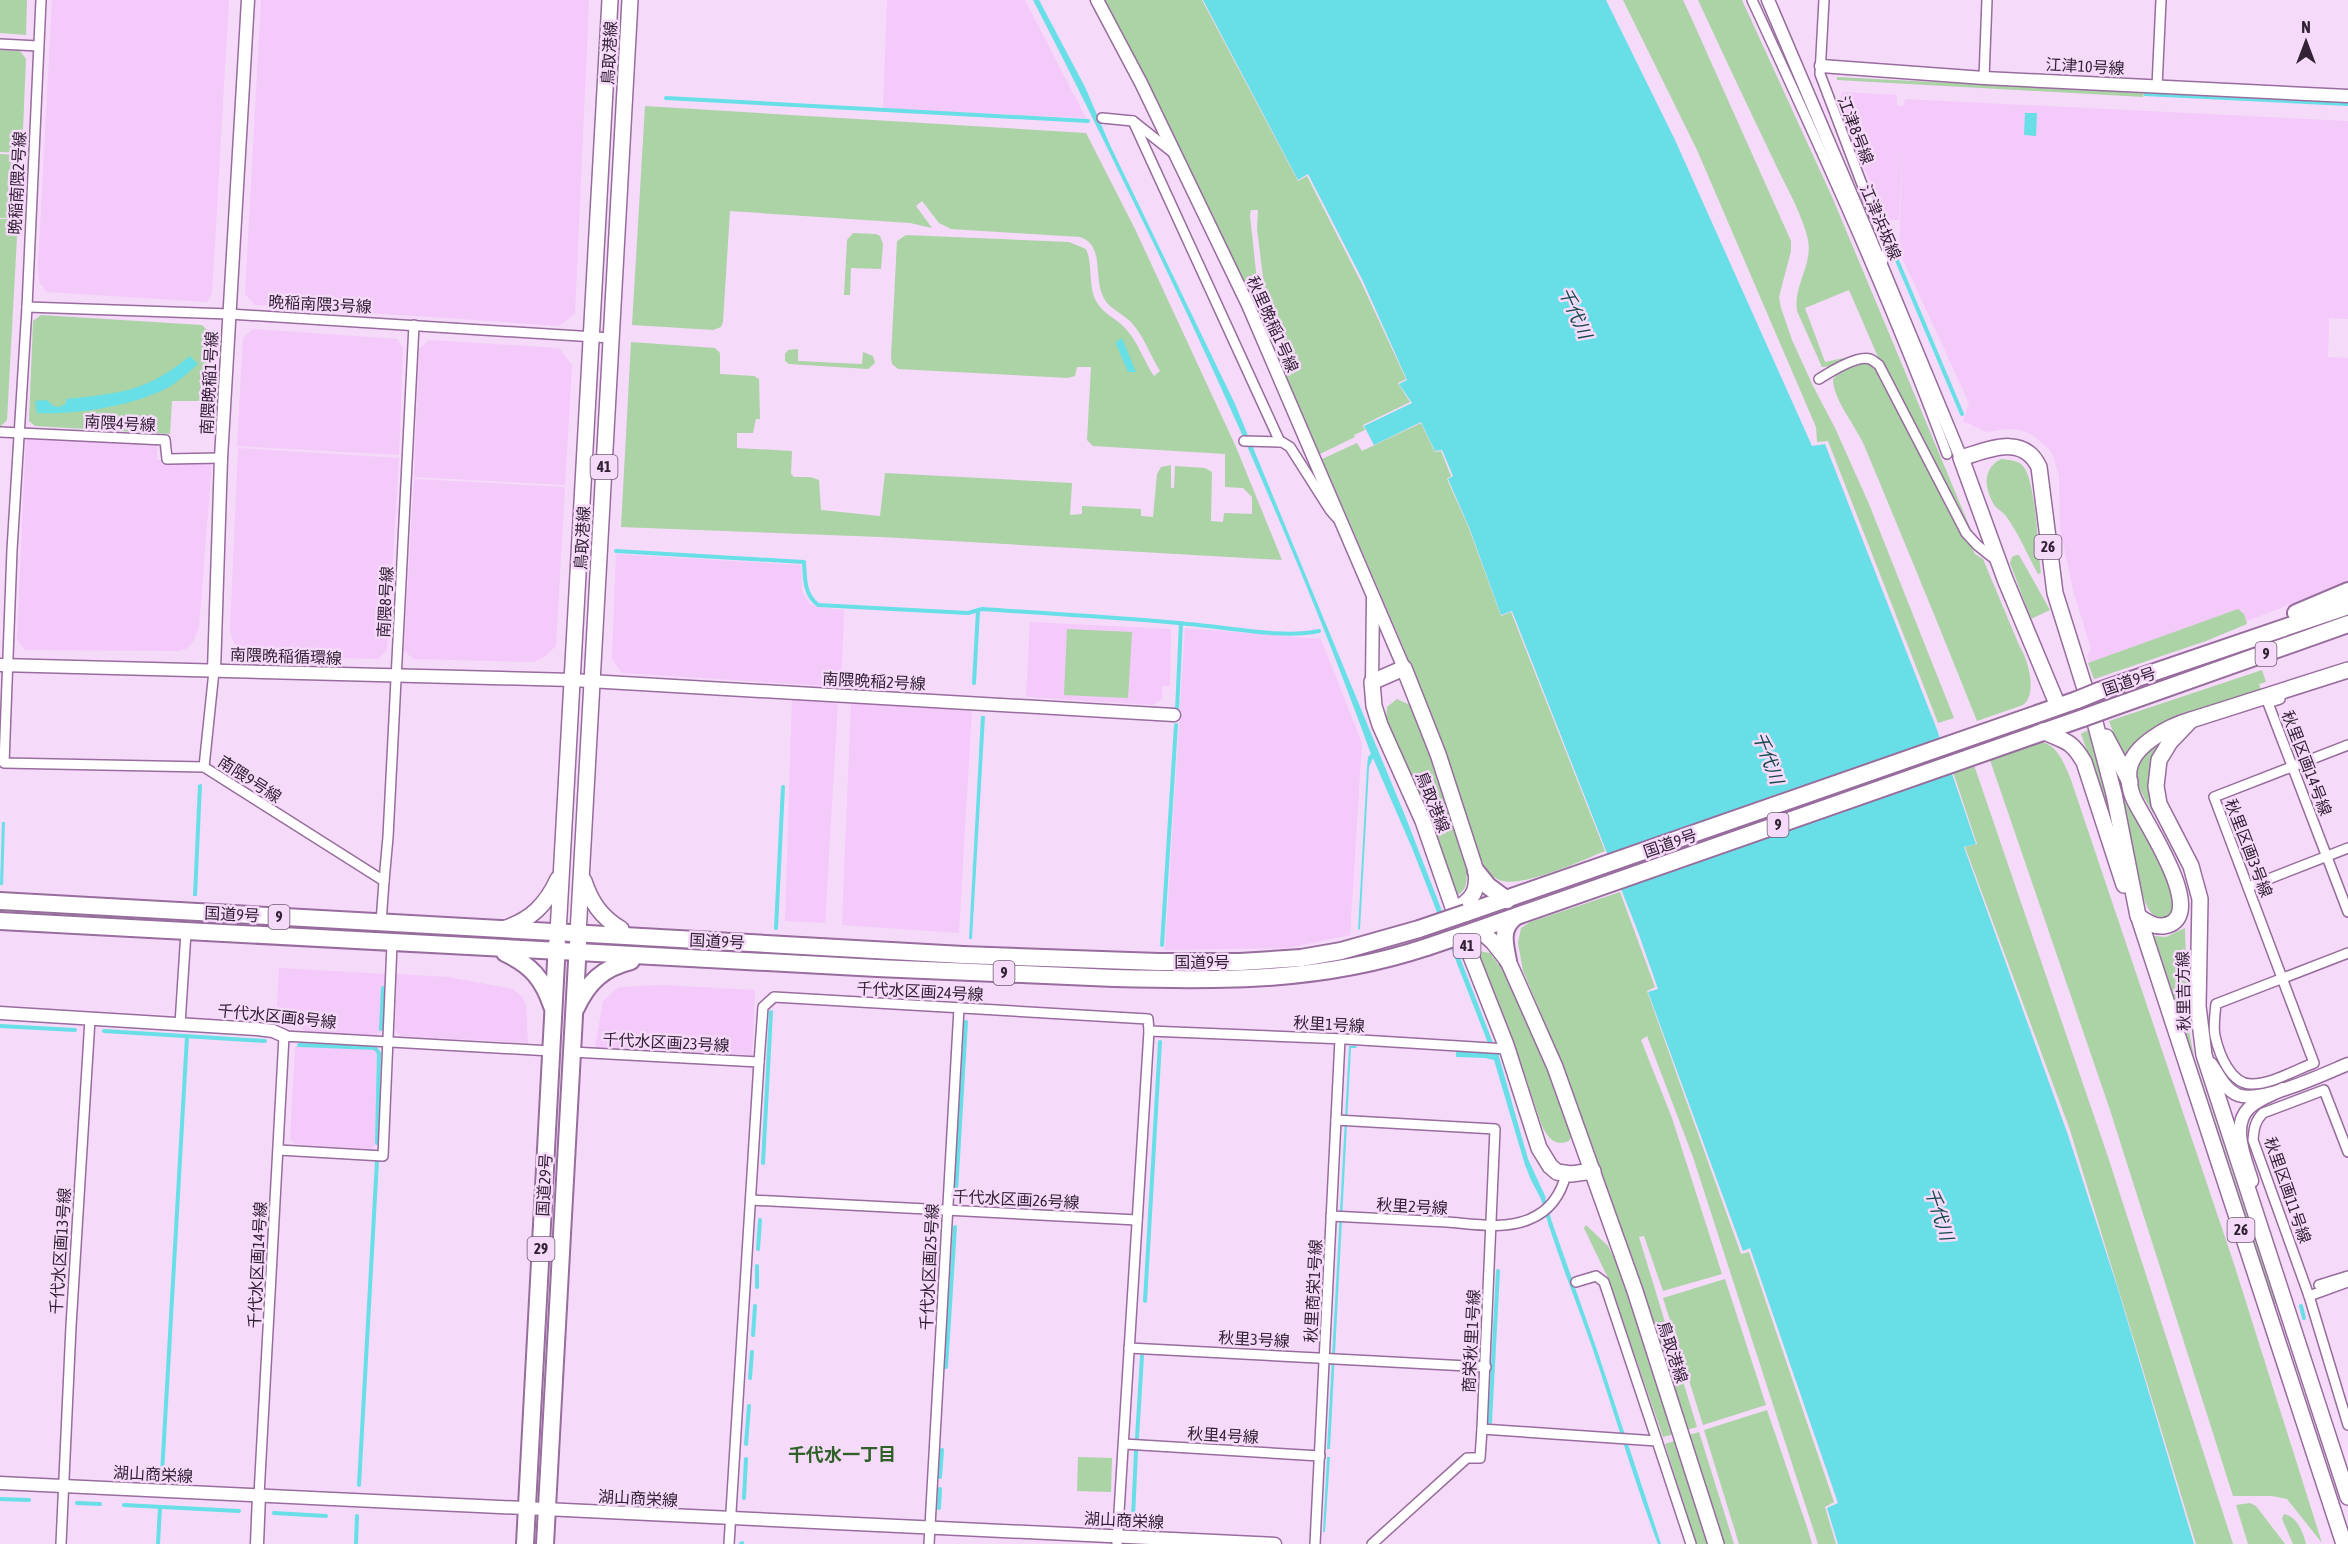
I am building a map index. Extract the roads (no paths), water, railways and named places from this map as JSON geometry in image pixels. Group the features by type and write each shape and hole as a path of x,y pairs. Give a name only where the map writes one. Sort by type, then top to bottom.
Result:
{"highway":[{"name":"9","path":"2191,659 2348,591"},
{"name":"国道9号","path":"0,901 963,955 1181,962 1273,961 1348,950 1464,910 1507,900 2348,606"},
{"name":"国道9号","path":"0,921 557,953 1075,976 1235,980 1318,974 1369,964 1474,932 2348,624"},
{"name":"9","path":"2183,683 2348,634"},
{"path":"1476,871 1488,886 1507,900"},
{"path":"1508,961 1505,934 1508,923 1514,918"},
{"path":"621,929 644,938"},
{"name":"国道29号","path":"525,1544 558,933"},
{"name":"国道29号","path":"545,1544 578,934"},
{"path":"499,950 522,961 535,972 544,985 554,1012"},
{"path":"574,1011 586,988 599,974 614,966 644,957"}],"main road":[{"name":"鳥取港線","path":"558,933 610,0"},
{"name":"鳥取港線","path":"578,934 630,0"},
{"name":"26","path":"1954,456 2010,446 2026,451 2037,463 2055,592 2094,713 2114,794 2138,916"},
{"path":"1954,456 2058,706"},
{"name":"鳥取港線","path":"1404,668 1442,765 1476,871 1476,890 1464,910"},
{"path":"1372,681 1404,668"},
{"name":"秋里吉方線","path":"2348,670 2191,720 2175,735 2162,754 2157,766 2156,786 2159,804 2186,854 2198,889 2201,911 2199,1012 2204,1055 2348,1497"},
{"name":"鳥取港線","path":"1372,681 1374,706 1380,725 1423,821 1463,936 1507,1049 1539,1148 1550,1166 1557,1172 1566,1174"},
{"name":"26","path":"2094,713 2130,783 2169,844 2185,878 2191,915 2193,1002 2204,1055"},
{"name":"26","path":"2130,783 2129,769 2138,752 2160,733 2191,720"},
{"name":"秋里吉方線","path":"2043,731 2070,743 2084,762 2118,867 2138,916 2344,1544"},
{"path":"2130,783 2132,795 2176,879 2181,901 2176,918 2172,923 2164,926 2150,924 2138,916"},
{"path":"500,930 516,925 533,915 546,902 561,873"},
{"path":"581,874 595,906 604,917 621,929"},
{"name":"鳥取港線","path":"1474,932 1483,933 1508,961 1551,1057 1635,1291 1716,1544"},
{"path":"1566,1174 1593,1171"}],"street":[{"name":"晩稲南隈2号線","path":"4,763 4,665 27,307 41,0"},
{"name":"南隈晩稲1号線","path":"204,767 214,670 221,458 248,0"},
{"name":"秋里晩稲1号線","path":"1097,0 1176,155 1248,304 1404,668"},
{"path":"1752,0 1814,133 1926,398 1954,456"},
{"name":"江津浜坂線","path":"1768,0 1881,265 1954,456"},
{"name":"江津8号線","path":"1824,0 1820,74 1887,250 1881,265"},
{"path":"1984,78 1988,0"},
{"path":"2157,87 2161,0"},
{"path":"0,44 39,46"},
{"name":"江津10号線","path":"1821,66 1984,78 2348,96"},
{"path":"1102,118 1133,121 1176,155"},
{"path":"1133,121 1280,442"},
{"name":"晩稲南隈3号線","path":"27,307 229,314 611,338"},
{"name":"南隈8号線","path":"384,881 390,814 414,325"},
{"path":"1819,379 1841,366 1859,360 1870,359 1879,365 1966,533 1999,562"},
{"name":"南隈4号線","path":"0,432 165,440 167,459 221,458"},
{"path":"1244,441 1280,442 1290,447 1330,510 1344,526"},
{"path":"0,549 12,550"},
{"path":"1372,681 1373,594"},
{"name":"南隈晩稲循環線","path":"4,665 572,680"},
{"name":"秋里区画14号線","path":"2348,678 2268,703 2348,912"},
{"name":"南隈晩稲2号線","path":"572,680 1173,715"},
{"name":"秋里区画3号線","path":"2324,1090 2214,796 2348,745"},
{"name":"南隈9号線","path":"4,763 204,767 384,881"},
{"path":"2248,887 2348,848"},
{"path":"381,923 384,881"},
{"path":"180,1024 186,932"},
{"path":"279,1150 383,1156 392,944"},
{"path":"2314,1063 2263,1082 2242,1083 2229,1070 2215,1035 2216,1004 2348,953"},
{"name":"千代水区画24号線","path":"729,1544 763,1007 774,997 1148,1019 1149,1031"},
{"name":"千代水区画25号線","path":"928,1544 959,1008"},
{"name":"千代水区画8号線","path":"0,1013 264,1029 284,1036 552,1051"},
{"name":"千代水区画13号線","path":"61,1544 71,1326 90,1019"},
{"path":"1118,1540 1149,1031"},
{"name":"秋里1号線","path":"1149,1031 1507,1049"},
{"name":"千代水区画14号線","path":"260,1496 284,1036"},
{"name":"秋里商栄1号線","path":"1315,1544 1340,1039"},
{"name":"千代水区画23号線","path":"572,1052 759,1062"},
{"path":"2204,1055 2222,1081 2236,1094 2258,1096 2348,1064"},
{"path":"2282,1292 2240,1131 2243,1115 2250,1107 2283,1089"},
{"path":"2324,1090 2348,1152"},
{"name":"秋里区画11号線","path":"2324,1090 2263,1113 2256,1120 2253,1140 2309,1296 2348,1425"},
{"name":"商栄秋里1号線","path":"1336,1120 1495,1129 1480,1458 1467,1458 1372,1544"},
{"name":"秋里2号線","path":"1331,1216 1491,1225 1521,1222 1540,1214 1550,1205 1560,1191 1566,1174"},
{"name":"千代水区画26号線","path":"751,1200 1137,1220"},
{"path":"1576,1282 1596,1276 1604,1282 1691,1544"},
{"path":"2319,1285 2348,1276"},
{"path":"2309,1296 2348,1282"},
{"name":"秋里3号線","path":"1129,1348 1485,1367"},
{"path":"1482,1429 1657,1441"},
{"name":"秋里4号線","path":"1124,1444 1320,1456"},
{"name":"湖山商栄線","path":"0,1483 929,1528 1118,1540 1275,1544"},
{"path":"257,1544 260,1496"}],"water":[{"path":"1033,0 1039,0 1085,87 1110,145 1235,404 1406,818 1493,1043 1488,1043 1412,848 1373,758 1369,767 1360,929 1358,930 1367,768 1368,757 1371,754 1318,614 1230,407 1134,203"},
{"name":"千代川","path":"1203,0 1606,0 1675,140 1812,446 1825,444 1936,727 1976,844 1964,847 2068,1135 2117,1286 2194,1544 1838,1544 1827,1508 1838,1503 1750,1248 1743,1251 1648,992 1658,989 1638,932 1512,611 1501,615 1469,527 1448,479 1453,476 1442,450 1435,451 1421,422 1374,445 1364,426 1412,403 1399,384 1407,380 1362,279 1308,174 1298,180"},
{"path":"2144,93 2348,103 2348,106 2144,96"},
{"path":"2025,113 2037,113 2036,136 2024,135"},
{"path":"1122,338 1136,372 1128,372 1116,344"},
{"path":"190,356 198,364 173,385 155,394 87,411 37,413 35,401 47,400 53,406 60,407 66,403 66,399 132,389 160,377"},
{"path":"981,716 985,716 972,939 969,939"},
{"path":"202,784 197,896 193,896 198,785"},
{"path":"2,822 5,822 3,885 0,885"},
{"path":"1349,1046 1357,1048 1351,1048 1330,1449 1327,1449"},
{"path":"1456,1051 1498,1053 1528,1159 1546,1198 1542,1201 1525,1165 1494,1060 1456,1057"},
{"path":"1552,1222 1661,1544 1658,1544 1649,1519 1553,1238 1548,1223"},
{"path":"1327,1457 1330,1457 1325,1532 1323,1532"}],"waterway":[{"path":"666,98 1088,121"},
{"path":"1877,213 1962,414"},
{"path":"616,551 804,562 808,591 818,605 968,613 982,609 1136,619 1288,634 1319,631"},
{"path":"974,683 978,611"},
{"path":"1177,711 1181,623"},
{"path":"1162,945 1176,725"},
{"path":"776,928 783,787"},
{"path":"381,1029 383,988"},
{"path":"763,1163 771,1012"},
{"path":"956,1191 966,1022"},
{"path":"0,1026 75,1030"},
{"path":"104,1031 265,1041"},
{"path":"162,1474 187,1037"},
{"path":"1145,1301 1160,1042"},
{"path":"299,1045 375,1048 379,1053 377,1143"},
{"path":"359,1485 377,1161"},
{"path":"1542,1195 1551,1226"},
{"path":"758,1249 760,1220"},
{"path":"946,1367 955,1227"},
{"path":"757,1266 757,1287"},
{"path":"1490,1422 1498,1271"},
{"path":"753,1335 755,1306"},
{"path":"2301,1306 2304,1318"},
{"path":"750,1378 752,1352"},
{"path":"1137,1438 1142,1356"},
{"path":"746,1444 749,1406"},
{"path":"940,1477 942,1450"},
{"path":"1133,1518 1136,1451"},
{"path":"744,1498 746,1459"},
{"path":"939,1508 940,1489"},
{"path":"0,1499 29,1500"},
{"path":"77,1503 100,1504"},
{"path":"124,1505 239,1511"},
{"path":"158,1544 160,1507"},
{"path":"274,1513 326,1516"},
{"path":"356,1544 357,1516"}],"district":[{"name":"千代水一丁目","path":"842,1455"}]}
